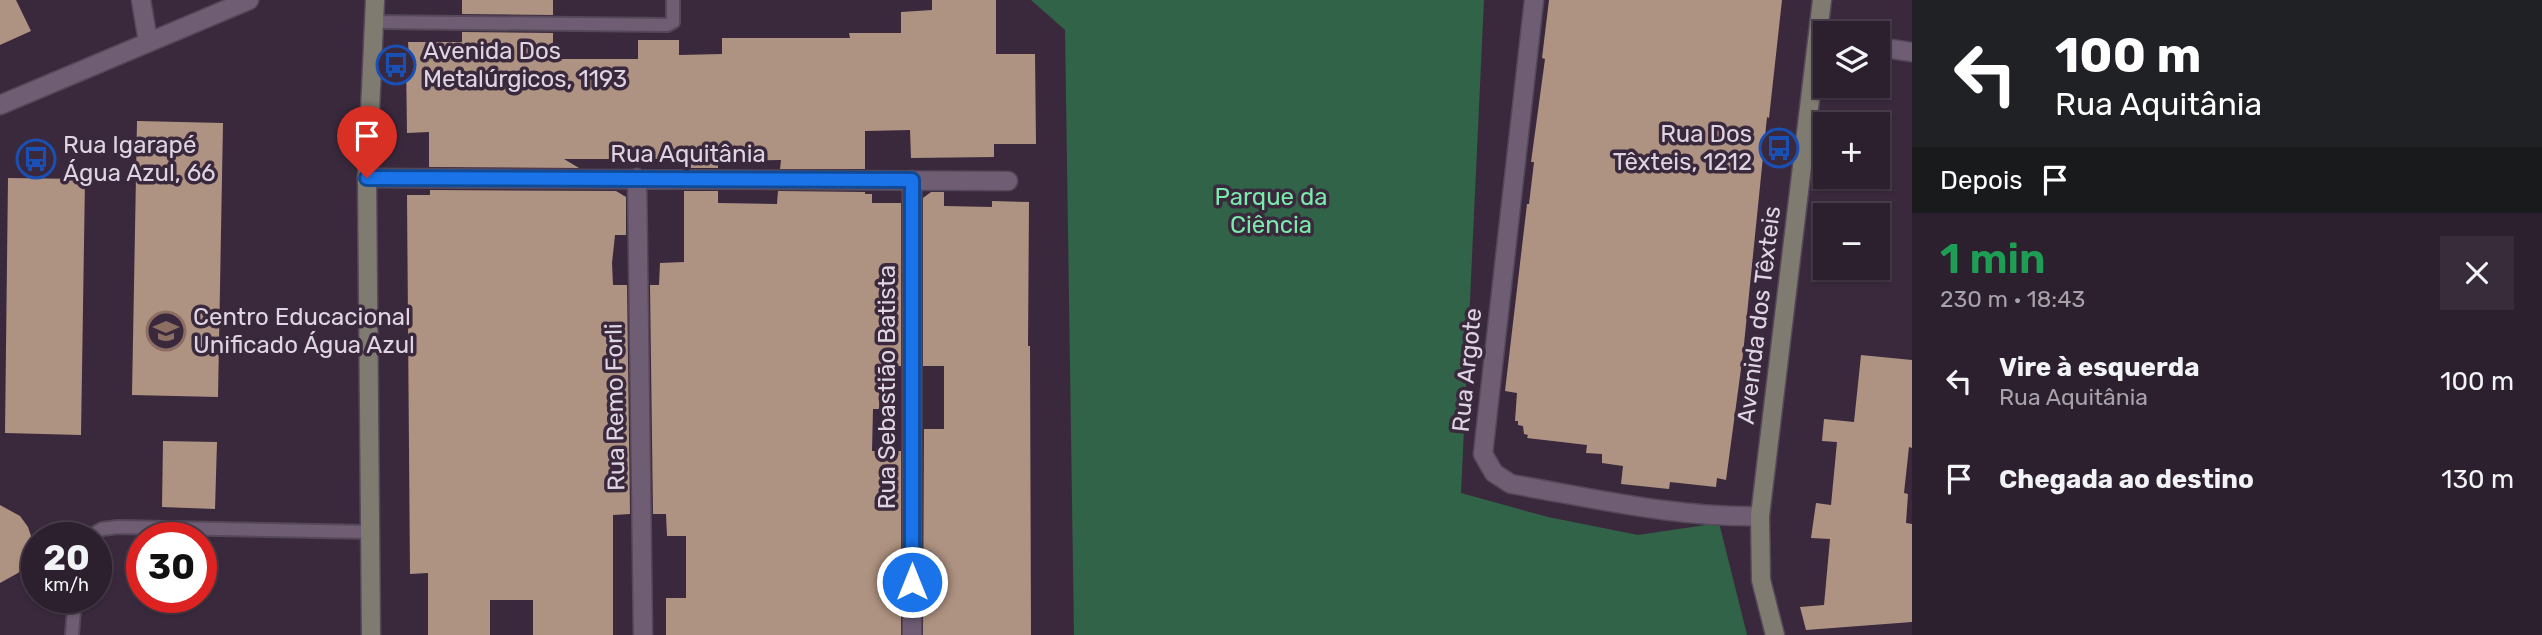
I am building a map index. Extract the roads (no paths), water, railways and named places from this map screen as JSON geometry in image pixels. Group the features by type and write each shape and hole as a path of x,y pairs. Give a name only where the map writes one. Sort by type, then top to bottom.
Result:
{"main road":[{"path":"371,635 367,178 375,0"},
{"name":"Avenida dos Têxteis","path":"1821,21 1822,0"},
{"name":"Avenida dos Têxteis","path":"1775,635 1761,580 1760,516 1813,98"}],"street":[{"path":"141,0 148,41"},
{"path":"0,105 249,0"},
{"name":"Rua Argote","path":"1534,0 1483,454 1494,473 1511,484 1669,512 1717,517 1760,516"},
{"path":"1890,49 1912,52"},
{"name":"Rua Aquitânia","path":"367,178 1008,181"},
{"name":"Rua Remo Forli","path":"636,178 643,635"},
{"name":"Rua Sebastião Batista","path":"912,180 912,635"}],"lane":[{"path":"374,22 667,25 673,22 673,0"},
{"path":"112,528 370,532"},
{"path":"72,635 74,613"}],"place":[{"name":"Avenida Dos Metalúrgicos, 1193","path":"396,65"},
{"name":"Rua Dos Têxteis, 1212","path":"1779,148"},
{"name":"Rua Igarapé Água Azul, 66","path":"36,159"},
{"name":"Centro Educacional Unificado Água Azul","path":"166,331"}],"park label":[{"name":"Parque da Ciência","path":"1271,211"}]}
